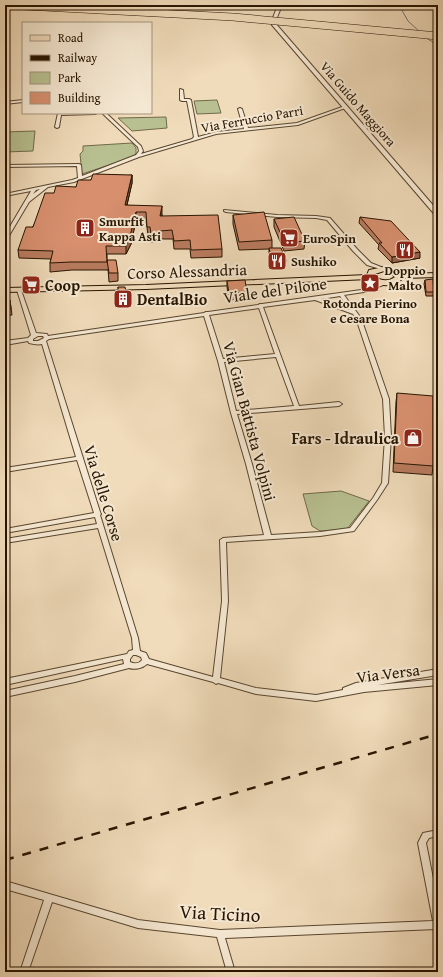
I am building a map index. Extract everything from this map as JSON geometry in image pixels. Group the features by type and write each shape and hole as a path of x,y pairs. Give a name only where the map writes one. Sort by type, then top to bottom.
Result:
{"highway":[{"path":"60,5 234,15 438,34"},
{"path":"5,6 233,17 438,34"}],"main road":[{"path":"399,276 394,282 379,282 371,271 384,269 395,272 399,276 438,275"},
{"name":"Corso Alessandria","path":"5,290 146,287 371,271"}],"street":[{"path":"160,5 166,7 175,5"},
{"name":"Via Guido Maggiora","path":"279,5 274,24 438,215"},
{"path":"181,90 182,100 188,100 196,137 194,139"},
{"path":"5,103 22,101"},
{"name":"Via Ferruccio Parri","path":"5,194 80,178 138,156 216,133 298,124 346,107"},
{"path":"240,109 246,129"},
{"path":"57,127 58,115 77,116 89,114"},
{"path":"105,114 140,147 141,151 138,156"},
{"path":"5,166 79,165 80,178"},
{"path":"27,201 47,186"},
{"path":"5,239 34,189"},
{"path":"226,211 328,219 371,271"},
{"name":"Viale del Pilone","path":"29,339 31,342 36,343 46,340 206,313 362,291 387,283"},
{"path":"19,290 34,335"},
{"path":"216,681 225,601 223,540 352,530 375,499 384,482 388,437 386,399 358,318 340,294"},
{"path":"315,298 354,314"},
{"path":"260,305 297,408"},
{"name":"Via Gian Battista Volpini","path":"206,313 221,361 268,537"},
{"name":"Viale del Pilone","path":"5,343 29,339 34,335 43,335 46,340"},
{"name":"Via delle Corse","path":"46,340 135,638 137,652"},
{"path":"221,361 278,355"},
{"path":"234,413 339,404"},
{"path":"5,470 80,458"},
{"path":"5,531 98,514"},
{"path":"5,542 101,525"},
{"path":"5,682 127,656 137,652 144,655 146,661"},
{"path":"127,656 126,661 129,665"},
{"path":"5,694 76,679 129,665 138,666 146,661 256,691 316,698 342,693 356,686 438,672"},
{"name":"Via Versa","path":"342,693 364,689 438,682"},
{"path":"438,833 426,835 422,843 438,926"},
{"name":"Via Ticino","path":"5,885 138,924 220,934 438,926"},
{"path":"24,972 50,898"},
{"path":"220,934 231,972"}],"green space":[{"path":"217,100 221,113 197,114 194,101"},
{"path":"166,117 167,128 132,131 118,118"},
{"path":"35,131 33,151 5,152 5,132"},
{"path":"132,143 136,148 136,154 130,158 82,174 80,154 83,151 83,146"},
{"path":"341,491 369,501 347,529 320,531 312,526 303,494"}],"building":[{"name":"Smurfit Kappa Asti","path":"93,174 132,175 125,205 162,206 160,216 218,215 222,249 191,250 190,240 174,241 172,230 160,231 160,233 151,234 150,227 147,227 146,212 136,212 126,246 106,246 107,262 50,263 53,251 18,250 26,227 33,227 45,193 54,193 56,186 76,187 78,180 91,180"},
{"path":"264,212 272,240 239,242 233,215"},
{"path":"294,217 305,241 285,243 274,219"},
{"path":"360,217 391,221 420,252 392,257 379,243 382,243"},
{"path":"269,248 281,248 286,260 272,261"},
{"path":"107,260 116,260 118,273 109,273"},
{"path":"433,279 434,292 426,292 425,280"},
{"path":"245,280 247,292 229,293 227,281"},
{"path":"118,287 125,287 128,299 119,300"},
{"path":"5,300 10,300 11,309 5,309"},
{"name":"Fars - Idraulica","path":"397,393 433,396 433,466 394,463"}],"waterway":[{"path":"399,5 408,21 420,32"},
{"path":"426,38 438,45"}],"railway":[{"path":"5,860 438,734"}],"place":[{"name":"Smurfit Kappa Asti","path":"85,228"},
{"name":"EuroSpin","path":"289,238"},
{"name":"Doppio Malto","path":"405,250"},
{"name":"Sushiko","path":"277,261"},
{"name":"Rotonda Pierino e Cesare Bona","path":"370,283"},
{"name":"Coop","path":"31,285"},
{"name":"DentalBio","path":"123,299"},
{"name":"Fars - Idraulica","path":"413,438"}]}
